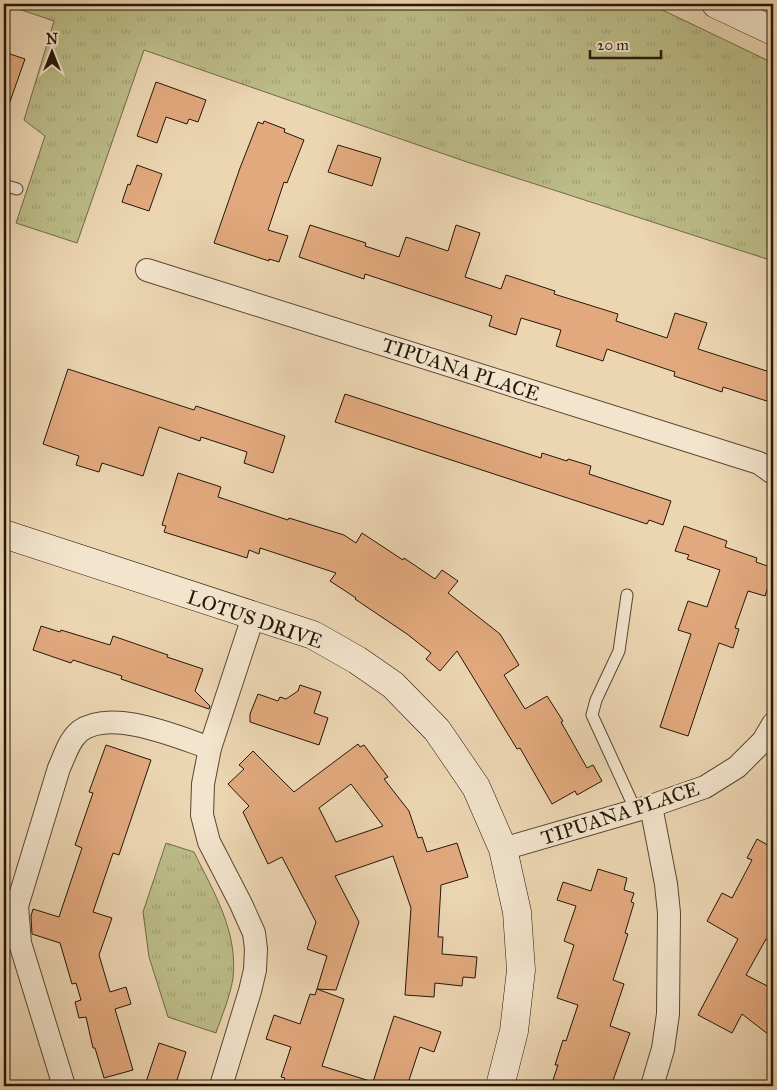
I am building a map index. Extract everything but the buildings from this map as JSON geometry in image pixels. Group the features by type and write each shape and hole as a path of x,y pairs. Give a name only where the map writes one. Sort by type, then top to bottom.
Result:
{"street":[{"path":"716,4 773,31"},
{"name":"TIPUANA PLACE","path":"146,270 759,463 773,473"},
{"name":"LOTUS DRIVE","path":"4,534 314,636 357,660 393,686 437,730 476,787 503,849 517,912 521,970 514,1031 500,1086"},
{"path":"220,1086 250,992 255,970 256,949 254,933 209,842 202,815 203,784 210,748 254,617"},
{"path":"64,1086 20,943 17,906 68,746 80,732 96,724 115,722 146,727 210,748"},
{"name":"TIPUANA PLACE","path":"503,849 644,809 705,787 737,767 764,741 773,724"},
{"path":"644,809 666,884 668,913 668,1014 663,1048 652,1086"}],"lane":[{"path":"4,185 17,188"},
{"path":"627,594 619,651 596,700 592,715 644,809"}],"green space":[{"path":"4,4 650,4 773,63 773,261 467,162 144,50 77,243 16,223 45,136 24,120 54,21"},
{"path":"166,843 194,852 216,897 228,928 234,961 233,978 216,1033 168,1017 149,957 143,912"}]}
